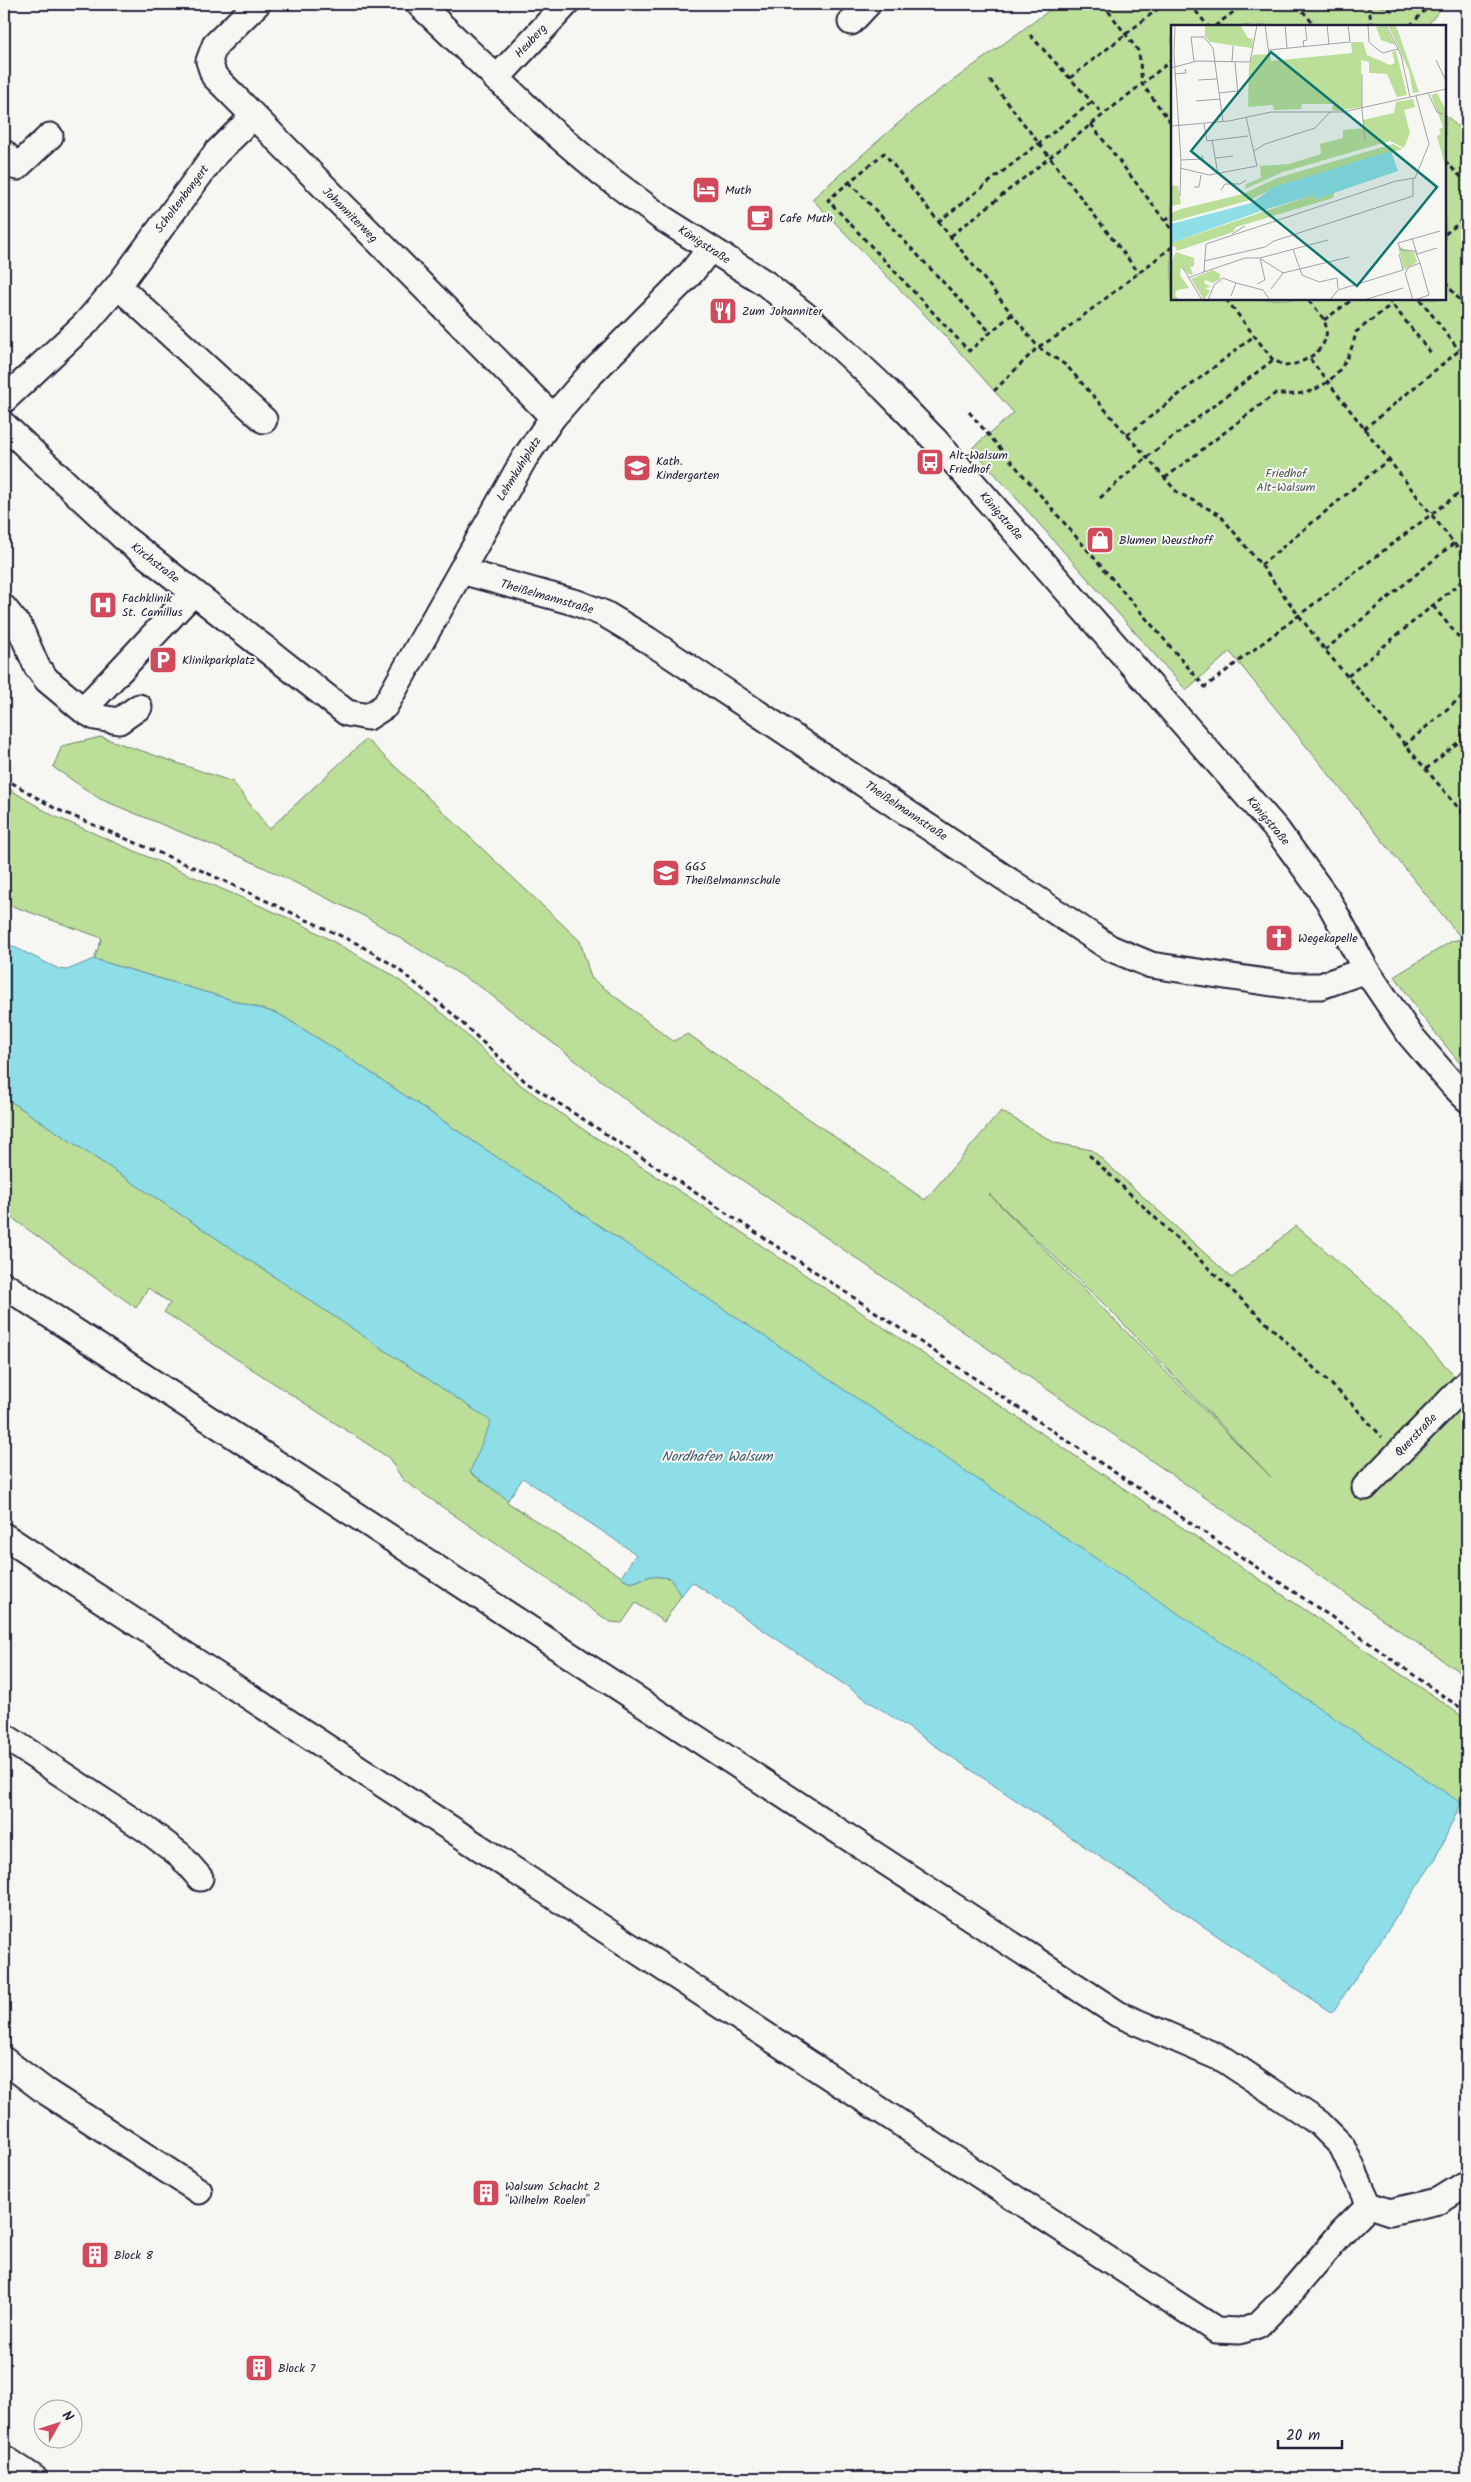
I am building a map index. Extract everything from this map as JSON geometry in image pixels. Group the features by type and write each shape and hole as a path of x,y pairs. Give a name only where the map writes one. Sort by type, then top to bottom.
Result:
{"street":[{"name":"Johanniterweg","path":"257,4 215,45 209,61 214,76 553,418"},
{"name":"Königstraße","path":"420,4 496,79 603,174 710,249 765,283 810,319 935,440 1277,830 1328,900 1366,970 1410,1035 1452,1085 1467,1099"},
{"name":"Heuberg","path":"496,79 566,4"},
{"path":"851,22 868,4"},
{"name":"Scholtenbongert","path":"4,400 85,324 118,286 216,153 253,117"},
{"path":"4,153 17,167 50,136"},
{"name":"Lehmkuhlplatz","path":"368,717 385,706 524,459 553,418 588,378 691,273 710,249"},
{"path":"118,286 264,420"},
{"name":"Kirchstraße","path":"4,425 123,537 347,713 368,717"},
{"name":"Theißelmannstraße","path":"461,571 577,603 605,614 648,640 821,754 1110,948 1151,964 1293,986 1321,986 1366,970"},
{"path":"83,710 193,592"},
{"path":"4,608 20,628 37,667 46,680 83,710 95,717 119,721 139,707"},
{"path":"4,1286 1118,2014 1225,2060 1319,2122 1342,2146 1369,2205 1390,2212 1429,2204 1438,2201 1467,2184"},
{"name":"Querstraße","path":"1365,1487 1467,1383"},
{"path":"4,1536 1216,2330 1240,2331 1258,2325 1291,2292 1343,2231 1369,2205"},
{"path":"4,1736 147,1830 180,1855 200,1878"},
{"path":"4,2060 45,2091 199,2191"},
{"path":"4,2458 34,2478"}],"path":[{"path":"1103,4 1127,33 1139,52 1142,84 1171,123"},
{"path":"1070,78 1164,4"},
{"path":"1190,4 1207,25"},
{"path":"1216,25 1244,4"},
{"path":"1297,4 1314,25"},
{"path":"1368,4 1372,25"},
{"path":"1380,4 1391,10 1436,4"},
{"path":"1411,25 1429,6"},
{"path":"1030,35 1103,114"},
{"path":"951,236 1171,61"},
{"path":"990,80 1139,273"},
{"path":"938,222 1092,102"},
{"path":"1091,124 1171,229"},
{"path":"1012,314 969,351 828,200 884,153 951,236 1038,347 1067,366 1177,492 1220,515 1261,565 1325,650 1404,746 1467,818"},
{"path":"1446,162 1467,182"},
{"path":"849,182 991,333"},
{"path":"1165,220 1171,216"},
{"path":"1446,233 1467,217"},
{"path":"994,391 1038,347 1057,336 1171,248"},
{"path":"1446,283 1466,308"},
{"path":"1227,300 1273,360 1286,366 1310,359 1323,344 1327,332 1324,320 1308,300"},
{"path":"1324,320 1352,300"},
{"path":"1389,300 1431,353"},
{"path":"1421,300 1459,350"},
{"path":"1165,478 1276,393 1291,396 1307,392 1328,382 1344,364 1352,350 1356,332 1392,304"},
{"path":"1127,435 1254,336"},
{"path":"1364,429 1467,344"},
{"path":"1310,359 1467,560"},
{"path":"1100,498 1147,457 1273,360"},
{"path":"969,412 1205,687 1467,487"},
{"path":"1261,565 1388,460"},
{"path":"1325,650 1454,543"},
{"path":"1348,676 1467,577"},
{"path":"1432,606 1467,647"},
{"path":"1404,746 1467,692"},
{"path":"1426,769 1467,735"},
{"path":"4,778 56,809 207,873 358,944 393,965 449,1011 527,1083 1095,1457 1202,1532 1321,1610 1467,1712"},
{"path":"1089,1155 1352,1404 1398,1454"}],"green space":[{"name":"Friedhof Alt-Walsum","path":"1058,4 1437,4 1441,8 1428,25 1171,25 1171,300 1446,300 1446,115 1467,136 1467,1072 1421,1015 1395,976 1452,941 1462,939 1230,652 1186,690 972,448 1014,413 946,337 812,199 918,106"},
{"path":"101,737 233,782 269,829 366,739 580,941 591,978 673,1041 688,1034 925,1200 1001,1111 1055,1143 1092,1150 1232,1278 1296,1226 1386,1302 1467,1389 1467,1677 634,1106 482,988 366,917 246,859 100,799 53,767 62,746","holes":["989,1194 1110,1310 1271,1477"]},
{"path":"4,786 52,815 302,924 391,974 446,1016 518,1083 584,1130 689,1197 1441,1701 1467,1720 1467,1809 346,1056 279,1014 94,959 102,938 4,903"},
{"path":"4,1097 492,1421 471,1473 508,1500 507,1502 631,1583 651,1576 670,1578 681,1596 664,1622 636,1603 622,1623 610,1622 403,1480 389,1458 164,1312 170,1303 148,1288 136,1308 4,1212"}],"water":[{"name":"Nordhafen Walsum","path":"4,942 59,969 67,970 94,959 279,1014 346,1056 1461,1803 1436,1858 1332,2013 692,1582 681,1596 670,1578 651,1576 631,1583 621,1577 636,1554 523,1478 508,1500 470,1472 491,1421 4,1097"}],"place":[{"name":"Muth","path":"706,190"},
{"name":"Cafe Muth","path":"760,218"},
{"name":"Zum Johanniter","path":"723,311"},
{"name":"Alt-Walsum Friedhof","path":"930,462"},
{"name":"Kath. Kindergarten","path":"637,468"},
{"name":"Blumen Weusthoff","path":"1100,540"},
{"name":"Fachklinik St. Camillus","path":"103,605"},
{"name":"Klinikparkplatz","path":"163,660"},
{"name":"GGS Theißelmannschule","path":"666,873"},
{"name":"Wegekapelle","path":"1279,938"},
{"name":"Walsum Schacht 2 \"Wilhelm Roelen\"","path":"486,2193"},
{"name":"Block 8","path":"95,2255"},
{"name":"Block 7","path":"259,2368"}]}
